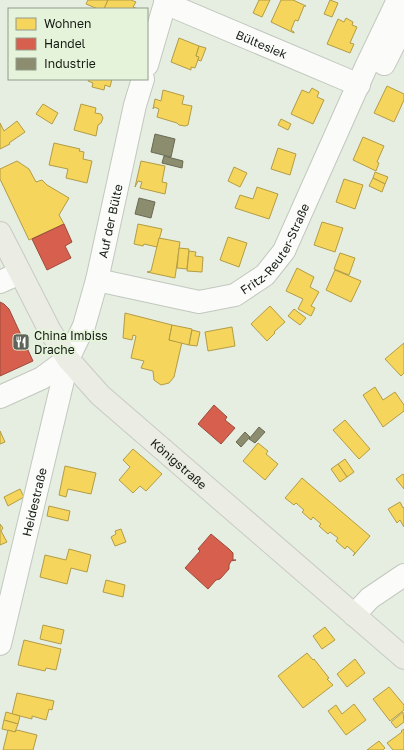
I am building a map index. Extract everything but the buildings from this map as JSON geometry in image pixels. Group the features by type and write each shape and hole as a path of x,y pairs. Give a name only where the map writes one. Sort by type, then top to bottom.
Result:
{"main road":[{"name":"Königstraße","path":"0,233 50,331 68,359 100,395 404,658"}],"street":[{"name":"Fritz-Reuter-Straße","path":"97,280 199,302 235,295 265,275 284,251 398,0"},
{"name":"Bültesiek","path":"166,2 363,76"},
{"path":"148,62 166,2"},
{"path":"363,76 383,66 404,24"},
{"name":"Auf der Bülte","path":"68,359 84,326 97,280 135,105 143,80"},
{"path":"0,282 20,273"},
{"path":"0,397 42,378 68,359"},
{"name":"Heidestraße","path":"0,644 68,359"},
{"path":"354,615 370,598 404,575"}],"place":[{"name":"China Imbiss Drache","path":"21,342"}]}
